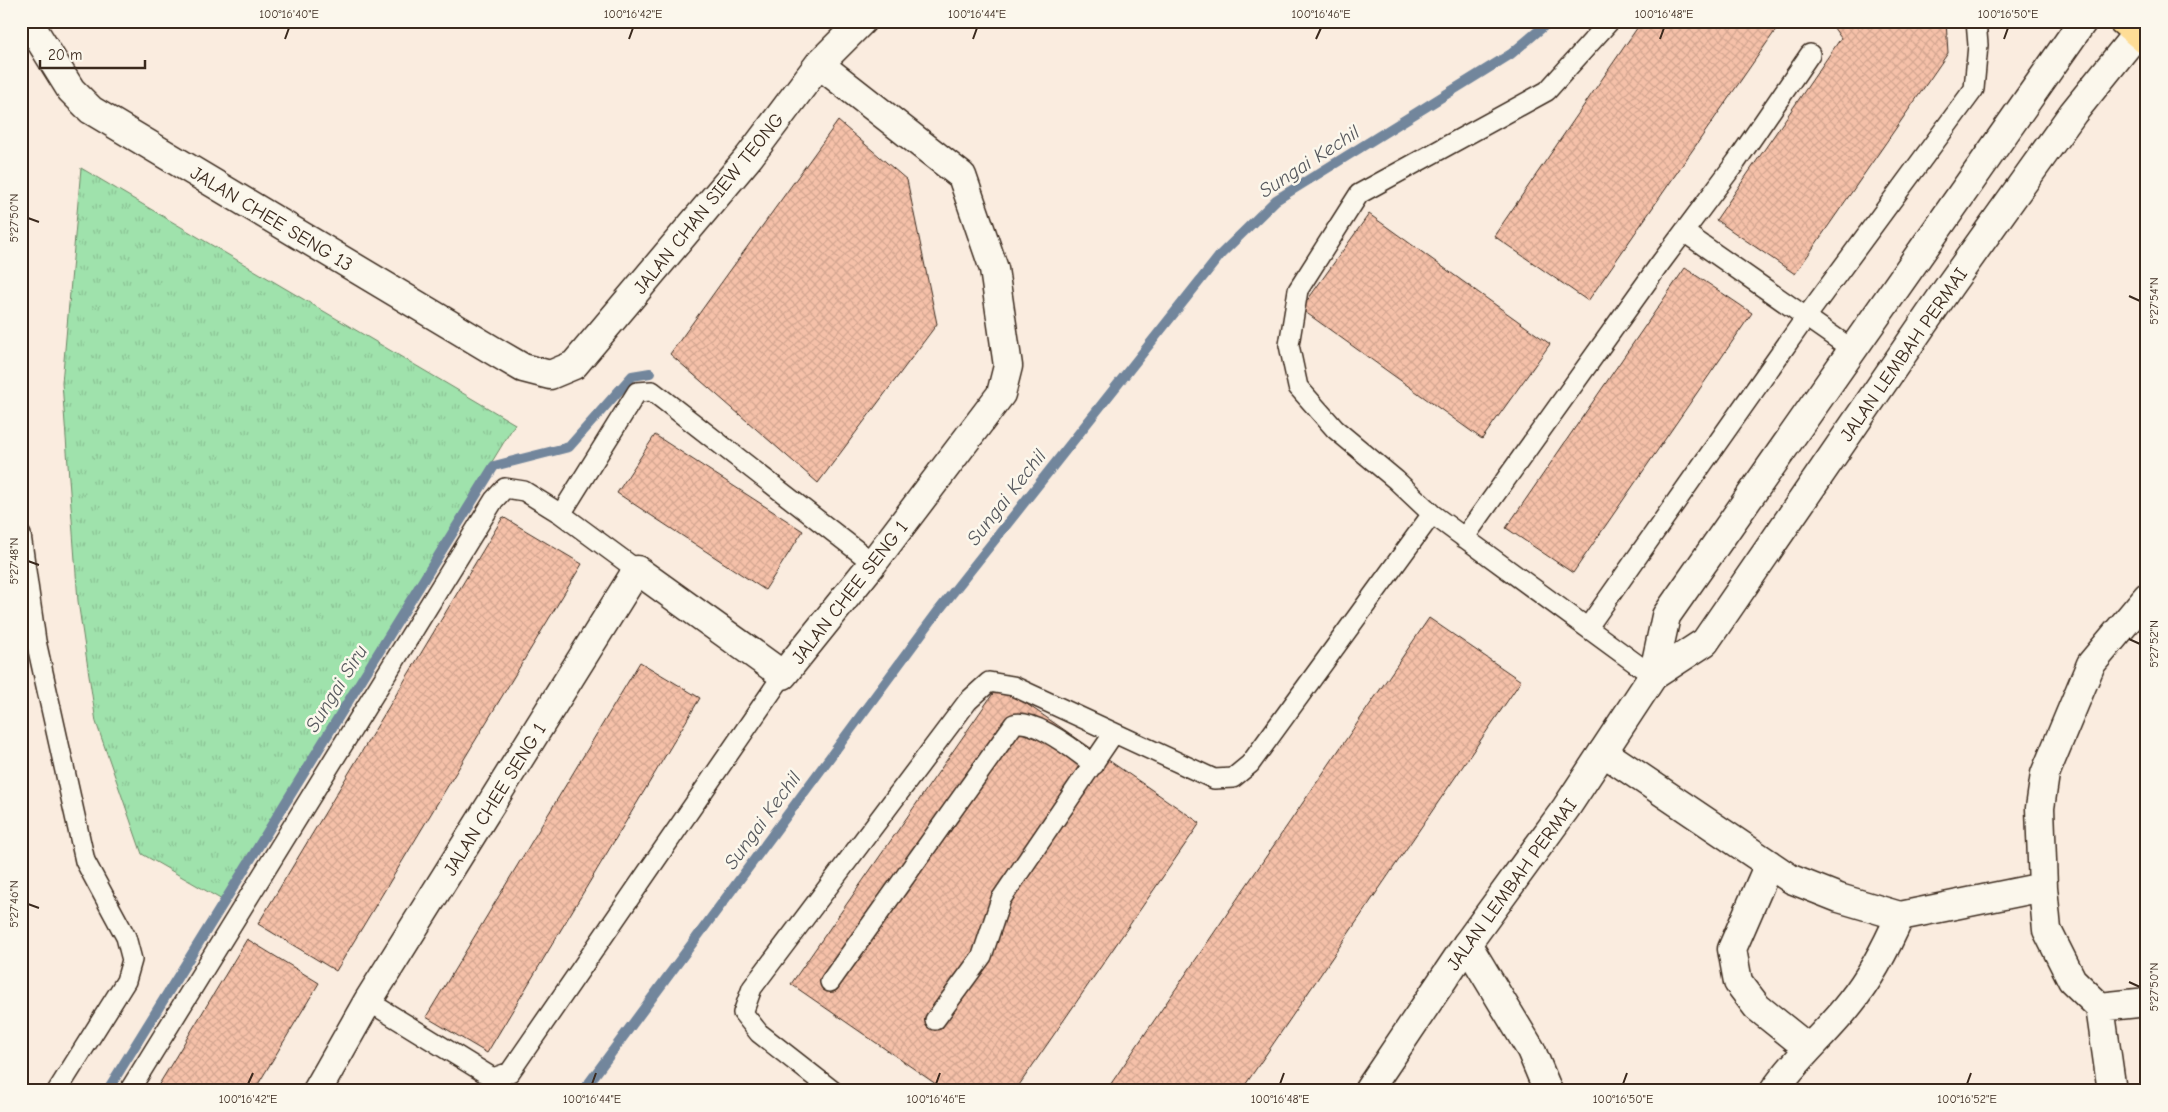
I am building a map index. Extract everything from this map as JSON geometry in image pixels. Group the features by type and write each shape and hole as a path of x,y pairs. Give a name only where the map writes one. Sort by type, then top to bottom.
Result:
{"street":[{"name":"JALAN CHEE SENG 13","path":"28,21 71,90 91,110 523,368 550,375"},
{"name":"JALAN CHAN SIEW TEONG","path":"550,375 574,365 748,157 819,64 862,21"},
{"name":"JALAN LEMBAH PERMAI","path":"1368,1091 1467,944 1566,808 1653,676 1666,616 2084,21"},
{"name":"JALAN LEMBAH PERMAI","path":"1653,676 1705,642 1956,277 2073,113 2138,29"},
{"name":"JALAN CHEE SENG 1","path":"317,1091 368,1001 636,570 783,674 873,563 1001,394 1008,366 994,268 962,176 819,64"},
{"path":"2113,1090 2100,1007 2072,980 2047,930 2043,887 2040,808 2045,774 2092,664 2147,597"},
{"path":"1603,752 1791,879 1839,898 1900,916 2043,887"},
{"path":"1769,864 1732,949 1738,982 1757,1007 1808,1048"},
{"path":"1774,1091 1808,1048 1850,1003 1887,946 1900,916"},
{"path":"1467,944 1531,1050 1548,1091"},
{"path":"2100,1007 2147,1002"}],"lane":[{"path":"1610,21 1547,91 1359,194 1298,290 1289,345 1298,387 1335,429 1396,480 1432,514 1653,676"},
{"path":"1588,627 1806,317 1974,89 1978,45 1976,21"},
{"path":"1464,538 1736,162 1810,54"},
{"path":"1684,232 1853,350"},
{"path":"561,514 637,392 652,391 873,563"},
{"path":"129,1091 494,500 505,488 524,491 561,514 636,570"},
{"path":"833,1091 759,1032 743,1013 752,988 968,701 989,682 1013,686 1214,779 1233,778 1250,764 1432,514"},
{"path":"21,535 36,641 85,861 126,937 132,960 126,981 57,1091"},
{"path":"368,1001 493,1078 510,1072 783,674"},
{"path":"830,982 1014,724 1025,723 1040,729 1076,751 1094,765"},
{"path":"935,1020 982,956 1001,899 1114,733"}],"green space":[{"path":"81,168 515,424 224,901 142,854 96,722 78,601 62,383"}],"building":[{"path":"1642,21 1782,21 1588,301 1494,236"},
{"path":"1829,21 1946,21 1948,53 1795,274 1716,220 1841,38"},
{"path":"838,121 907,180 937,324 818,483 670,354"},
{"path":"1369,214 1550,344 1482,439 1301,309"},
{"path":"1685,268 1752,313 1573,573 1506,528"},
{"path":"655,435 803,531 765,590 617,493"},
{"path":"503,517 582,564 336,971 258,924"},
{"path":"1429,618 1521,681 1241,1091 1106,1091"},
{"path":"640,662 700,698 487,1053 426,1017"},
{"path":"999,685 1200,823 1015,1091 946,1091 791,984"},
{"path":"247,939 319,983 254,1091 155,1091"}],"waterway":[{"name":"Sungai Kechil","path":"583,1091 939,610 1221,254 1276,200 1511,54 1550,21"},
{"name":"Sungai Siru","path":"107,1091 494,466 569,447 632,376 650,373"}]}
